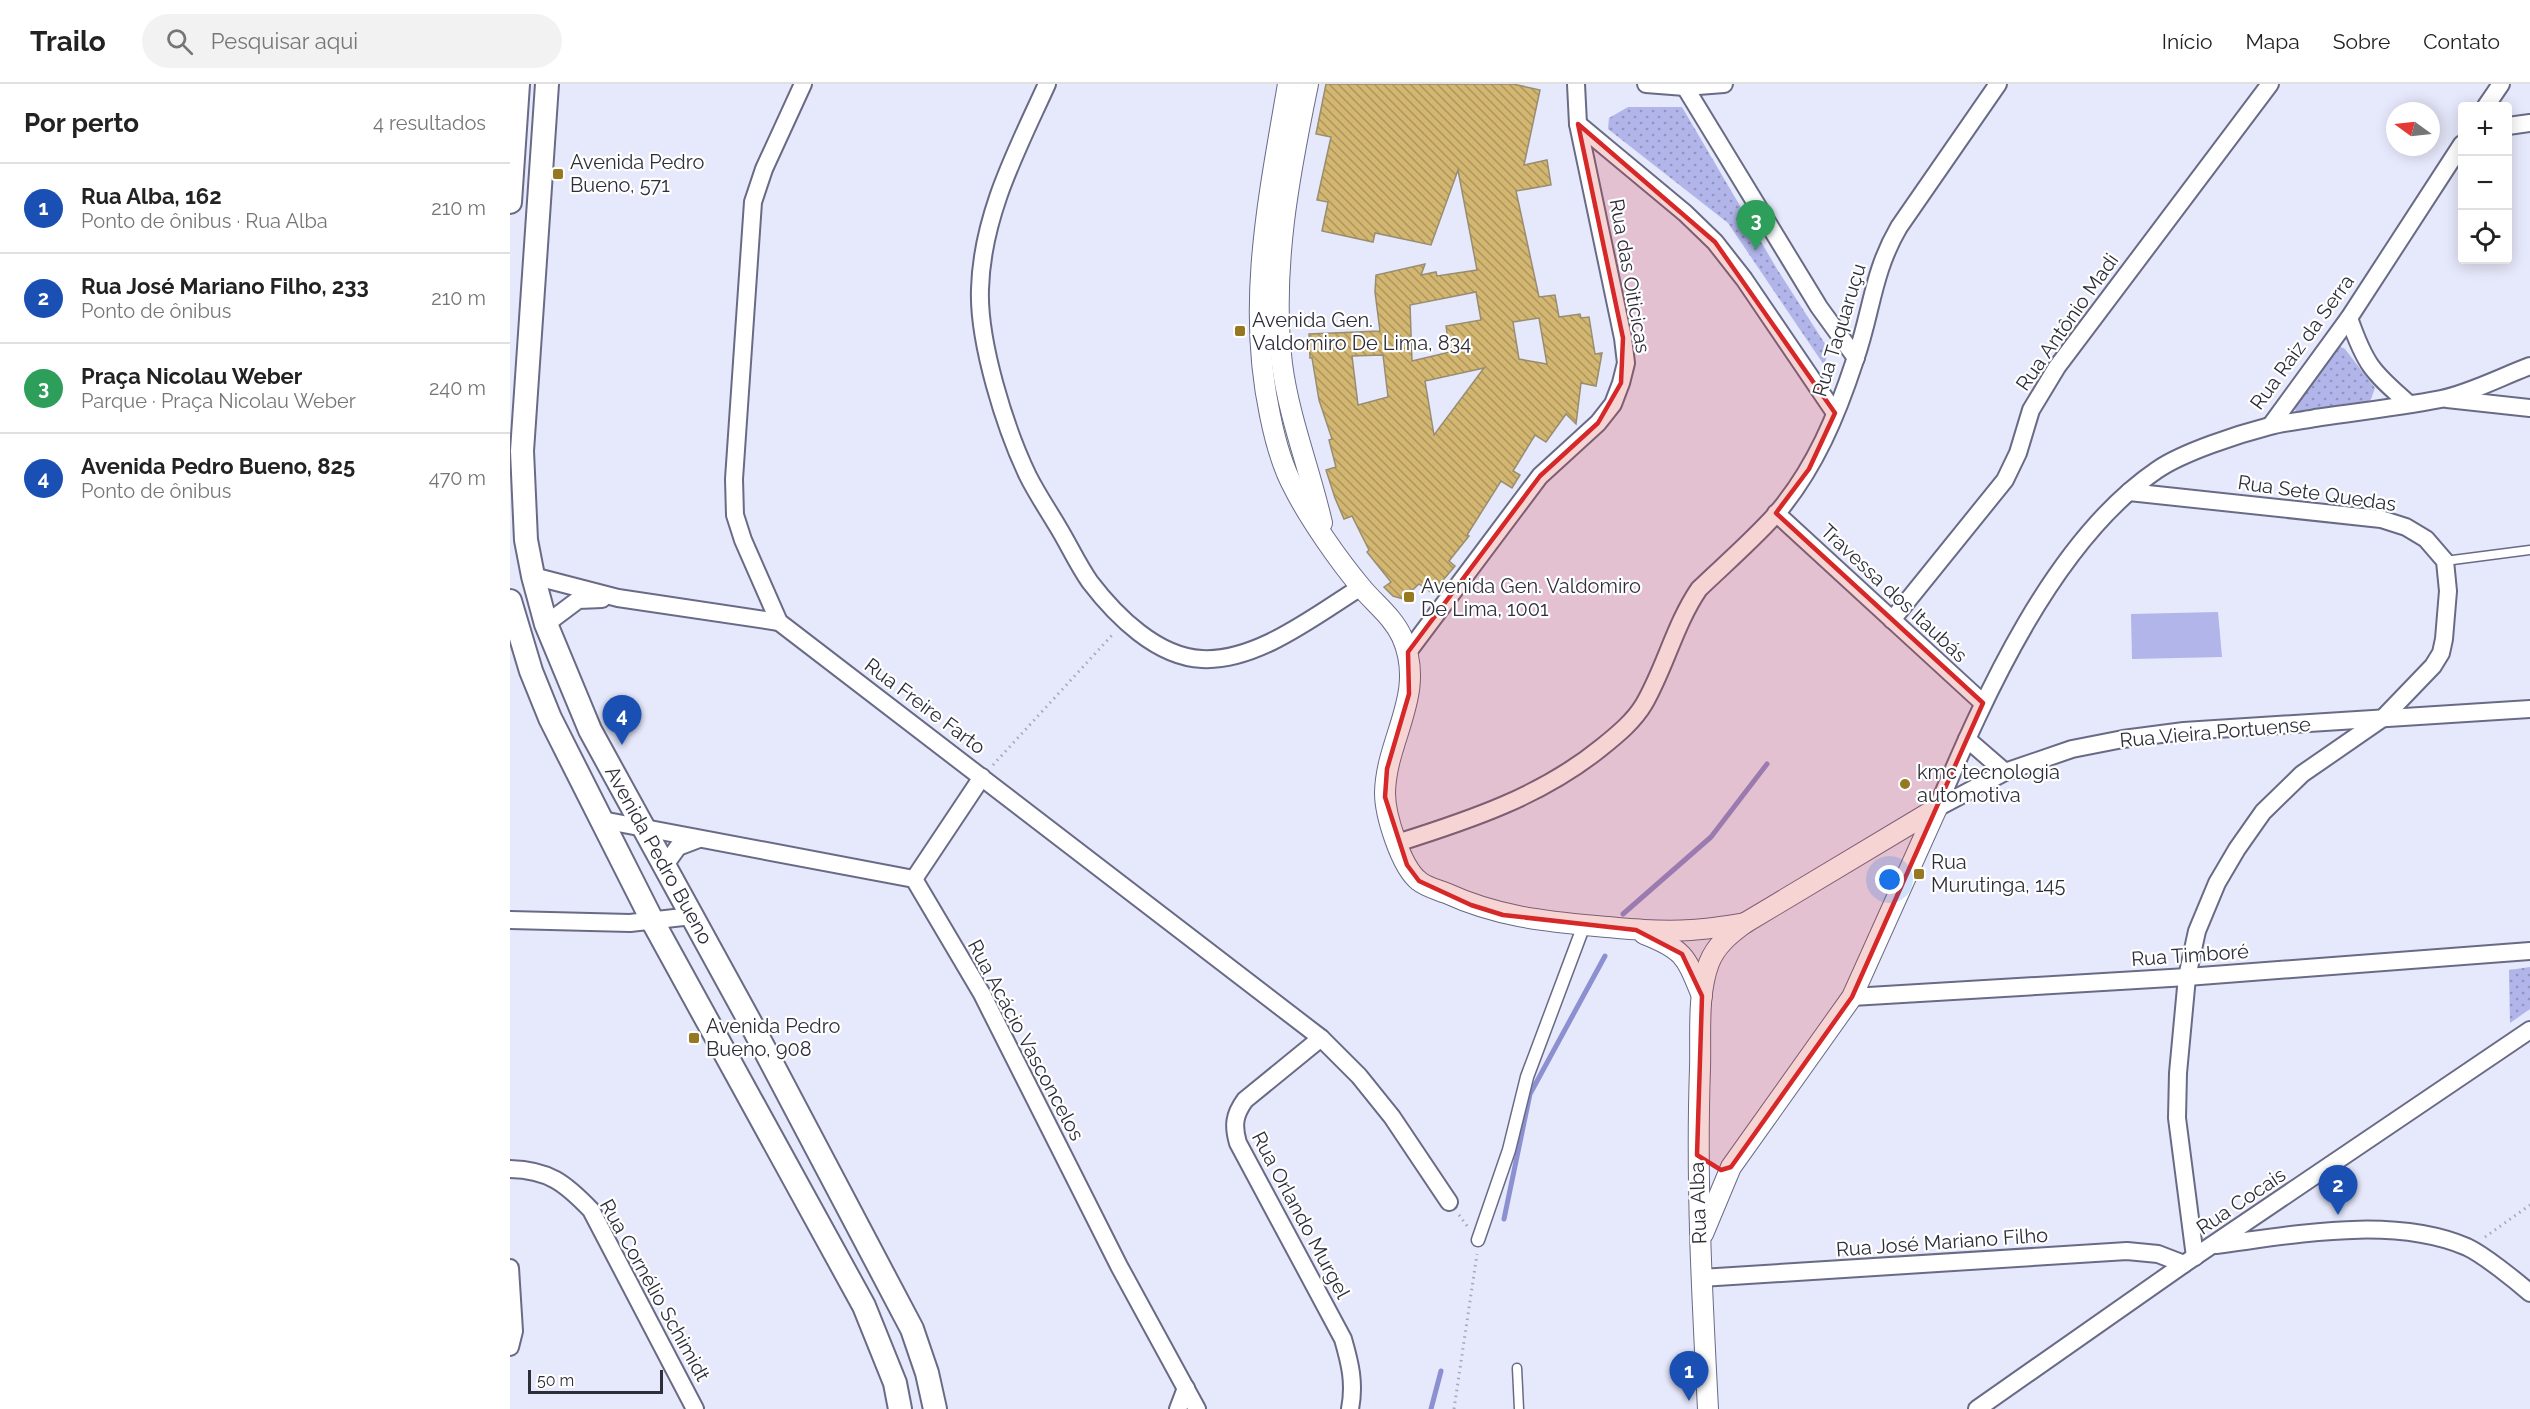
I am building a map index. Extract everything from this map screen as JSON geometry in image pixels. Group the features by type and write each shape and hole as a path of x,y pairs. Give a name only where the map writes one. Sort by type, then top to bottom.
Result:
{"main road":[{"path":"510,202 518,84"},
{"name":"Avenida Pedro Bueno","path":"547,84 522,451 526,540 546,624 590,730 645,827 912,1329 927,1373 935,1409"},
{"name":"Avenida Pedro Bueno","path":"510,601 531,671 550,718 653,922 864,1306 895,1383 900,1409"},
{"path":"521,638 546,624"}],"street":[{"name":"Rua Freire Farto","path":"803,84 764,169 753,202 734,479 735,515 742,540 779,622 1321,1038 1359,1077 1392,1117 1449,1202"},
{"path":"1047,84 997,195 983,247 980,291 984,341 1000,401 1028,476 1090,581 1125,620 1153,642 1176,654 1203,659 1232,656 1262,647 1360,587"},
{"path":"1288,84 1264,228 1258,292 1260,346 1266,397 1276,444 1293,488 1360,587 1392,620 1408,651 1411,669 1409,694 1387,769 1385,797 1397,843 1407,865 1419,881 1471,905 1503,915 1636,930 1691,930 1745,923"},
{"path":"1308,84 1282,227 1280,334 1288,395 1312,477 1326,537"},
{"name":"Rua das Oiticicas","path":"1408,651 1540,476 1605,414 1621,383 1626,363 1623,338 1578,124 1576,84"},
{"path":"1646,84 1685,87 1724,84"},
{"name":"Rua Taquaruçu","path":"1397,843 1476,818 1537,790 1586,760 1618,734 1642,707 1665,662 1690,601 1699,589 1776,513 1809,469 1835,413 1856,358 1875,280 1886,250 1899,227 1998,84"},
{"name":"Rua Antônio Madi","path":"1892,620 2005,480 2018,453 2031,410 2056,367 2270,84"},
{"path":"2489,102 2501,84"},
{"path":"1685,87 1819,307 1856,358"},
{"path":"2512,125 2530,123"},
{"path":"1578,124 1685,213 1715,242 1744,279 1835,413"},
{"name":"Rua Raiz da Serra","path":"1937,808 1983,703 2038,604 2071,554 2100,520 2129,492 2158,469 2183,456 2271,425 2349,318 2458,152"},
{"path":"2349,318 2360,351 2370,367 2408,403"},
{"path":"2443,399 2530,366"},
{"path":"2271,425 2443,399 2530,408"},
{"name":"Rua Sete Quedas","path":"2129,492 2381,519 2406,527 2426,539 2445,561"},
{"name":"Travessa dos Itaubás","path":"1776,513 1983,703"},
{"path":"2189,1260 2177,1118 2178,1073 2187,977 2197,931 2217,883 2263,812 2302,774 2383,718 2420,681 2441,653 2448,591 2445,561"},
{"path":"533,576 618,598 779,622"},
{"path":"546,624 578,600 618,598"},
{"name":"Rua Vieira Portuense","path":"1702,996 1709,964 1717,949 1728,936 1745,923 1937,808 2005,772 2072,749 2184,731 2530,709"},
{"path":"1966,739 2005,772"},
{"path":"602,820 914,879 982,777"},
{"path":"1700,1242 1731,1167 1852,997 1937,808"},
{"path":"1891,836 1920,848"},
{"path":"665,865 678,847 690,841 706,839"},
{"name":"Rua Acácio Vasconcelos","path":"914,879 982,994 1119,1266 1197,1409"},
{"path":"510,920 653,922 692,916"},
{"path":"1478,1240 1509,1150 1527,1077 1584,925"},
{"path":"1636,930 1666,943 1682,954 1702,996"},
{"name":"Rua Timboré","path":"1852,997 2187,977 2530,951"},
{"name":"Rua Alba","path":"1702,996 1697,1155 1708,1409"},
{"name":"Rua Cocais","path":"1977,1409 2189,1260 2530,1030"},
{"name":"Rua Orlando Murgel","path":"1321,1038 1245,1100 1234,1121 1234,1131 1238,1143 1343,1339 1352,1371 1353,1393 1350,1409"},
{"path":"1697,1155 1714,1168 1721,1170 1731,1167"},
{"name":"Rua Cornélio Schimidt","path":"510,1169 530,1170 549,1176 569,1188 591,1210 695,1409"},
{"path":"2212,1246 2338,1231 2382,1230 2441,1238 2469,1248 2530,1293"},
{"name":"Rua José Mariano Filho","path":"1701,1278 2127,1251 2189,1260"},
{"path":"510,1268 514,1331 510,1347"},
{"path":"1178,1409 1186,1388"}],"lane":[{"path":"2445,561 2530,550"},
{"path":"1516,1368 1519,1409"}],"path":[{"path":"982,777 1125,620"},
{"path":"1449,1202 1478,1240 1454,1409"},
{"path":"2469,1248 2530,1205"}],"highlighted area":[{"path":"1578,124 1715,242 1835,413 1809,469 1776,513 1983,703 1852,997 1731,1167 1721,1170 1697,1155 1702,996 1682,954 1636,930 1503,915 1471,905 1419,881 1407,865 1385,797 1387,769 1409,694 1408,652 1540,476 1598,423 1621,383 1623,338"}],"shaded area":[{"path":"1628,107 1682,107 1777,269 1829,350 1824,365 1728,223 1608,129 1609,118"},
{"path":"2337,345 2345,349 2375,388 2371,399 2367,403 2297,414 2295,409 2297,402"},
{"path":"2218,612 2222,657 2132,659 2131,614"},
{"path":"2530,967 2530,1009 2510,1023 2509,970"}],"building":[{"path":"1326,84 1513,84 1540,90 1524,165 1547,160 1551,185 1516,191 1539,297 1555,295 1559,317 1580,314 1581,318 1589,317 1595,354 1602,353 1596,386 1581,383 1576,424 1566,414 1546,442 1535,435 1513,471 1520,475 1512,488 1501,481 1467,535 1469,536 1449,561 1455,566 1432,593 1419,584 1403,599 1393,596 1384,587 1391,582 1367,552 1369,550 1352,516 1344,519 1326,470 1336,467 1329,440 1332,439 1319,400 1312,358 1310,358 1309,334 1380,331 1375,292 1376,275 1425,264 1421,275 1436,272 1437,276 1477,270 1458,170 1431,245 1375,233 1373,242 1322,231 1328,202 1317,200 1331,137 1316,134","holes":["1476,292 1481,320 1446,326 1450,352 1412,361 1410,305","1539,318 1547,364 1519,359 1513,322","1383,355 1388,397 1358,405 1352,356","1484,368 1434,435 1425,381"]}],"waterway":[{"path":"1623,914 1711,837 1767,764"},
{"path":"1504,1219 1530,1094 1605,956"},
{"path":"1431,1409 1441,1371"}],"place":[{"name":"Avenida Pedro Bueno, 571","path":"558,174"},
{"name":"Praça Nicolau Weber","path":"1756,250"},
{"name":"Avenida Gen. Valdomiro De Lima, 834","path":"1240,331"},
{"name":"Avenida Gen. Valdomiro De Lima, 1001","path":"1409,597"},
{"name":"Avenida Pedro Bueno, 825","path":"622,745"},
{"name":"kmc tecnologia automotiva","path":"1905,784"},
{"name":"Rua Murutinga, 145","path":"1919,874"},
{"name":"Avenida Pedro Bueno, 908","path":"694,1038"},
{"name":"Rua José Mariano Filho, 233","path":"2338,1215"},
{"name":"Rua Alba, 162","path":"1689,1401"}]}
